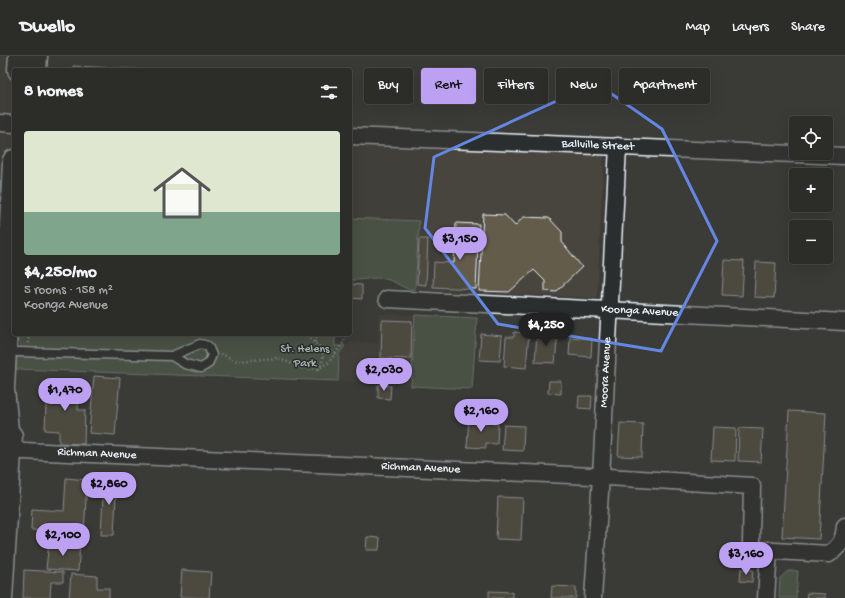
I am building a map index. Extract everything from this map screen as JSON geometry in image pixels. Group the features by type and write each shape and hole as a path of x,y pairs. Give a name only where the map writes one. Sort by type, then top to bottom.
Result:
{"main road":[{"path":"19,68 20,56"},
{"path":"35,68 36,56"},
{"path":"1,598 5,450 3,389 12,197"},
{"path":"5,450 18,343"}],"street":[{"path":"0,123 12,124"},
{"name":"Ballville Street","path":"352,136 845,156"},
{"name":"Moora Avenue","path":"593,598 601,477 618,146"},
{"name":"Koonga Avenue","path":"387,299 845,322"},
{"name":"Richman Avenue","path":"5,450 601,477 752,486 751,544 756,550 769,550"},
{"path":"766,598 769,550 829,554 839,547 844,536 845,526"}],"lane":[{"path":"18,343 172,356"}],"path":[{"path":"309,336 314,343 319,345 324,353 323,361 318,369"},
{"path":"314,343 318,336"},
{"path":"216,350 237,361 278,358 302,368 318,369 329,362 344,342 345,336"}],"highlighted area":[{"path":"596,83 662,129 717,241 661,351 498,324 425,228 434,157"}],"shaded area":[{"path":"0,56 20,56 15,68 12,68 12,179 0,286"},
{"path":"352,144 604,156 597,298 415,290 419,221 352,218"},
{"path":"379,314 415,315 411,386 338,381 339,354 345,346 351,342 378,343"}],"green space":[{"path":"352,218 419,221 415,290 381,278 352,280"},
{"path":"415,315 477,318 472,389 411,386"},
{"name":"St. Helens Park","path":"18,336 335,336 335,346 345,346 339,354 338,381 16,369"},
{"path":"788,571 798,571 796,598 779,598 780,578"}],"building":[{"path":"73,66 113,68 73,68"},
{"path":"1,181 1,200 0,200"},
{"path":"483,214 505,215 515,226 523,217 549,218 562,232 562,242 582,267 556,292 545,291 545,281 534,270 509,292 479,291"},
{"path":"456,223 479,224 476,289 433,287 434,262 454,263"},
{"path":"419,239 428,239 426,285 417,284"},
{"path":"724,260 744,261 742,296 722,295"},
{"path":"756,262 776,263 774,298 754,297"},
{"path":"352,284 362,285 362,299 352,298"},
{"path":"382,320 412,321 411,359 381,358"},
{"path":"537,331 558,332 555,363 535,362"},
{"path":"514,332 529,333 526,368 504,366 506,337 514,337"},
{"path":"481,334 502,336 500,361 479,360"},
{"path":"570,337 592,339 591,357 569,355"},
{"path":"94,376 120,378 115,435 89,433"},
{"path":"47,380 79,382 78,410 85,410 84,444 59,443 59,431 45,430"},
{"path":"549,381 561,381 561,394 548,393"},
{"path":"378,385 391,386 390,399 378,398"},
{"path":"579,396 592,396 591,409 578,408"},
{"path":"789,411 826,413 819,539 782,537"},
{"path":"469,416 486,417 485,423 498,424 497,444 486,443 486,448 467,447"},
{"path":"620,423 643,424 642,457 618,456"},
{"path":"504,425 524,426 523,451 502,450"},
{"path":"713,427 736,428 735,461 711,460"},
{"path":"739,428 763,429 761,462 738,461"},
{"path":"104,477 117,478 114,535 101,535"},
{"path":"66,478 87,480 84,533 31,530 32,509 64,511"},
{"path":"498,497 523,498 521,540 496,539"},
{"path":"367,537 380,538 379,550 366,550"},
{"path":"49,542 80,544 78,571 46,569"},
{"path":"741,569 753,570 752,582 740,581"},
{"path":"24,570 63,572 63,582 51,582 50,598 23,598"},
{"path":"182,570 211,572 209,598 180,597"},
{"path":"71,574 97,576 97,588 109,588 109,598 69,598"},
{"path":"552,586 576,587 576,598 551,598"},
{"path":"489,591 512,592 512,598 489,598"},
{"path":"807,593 825,594 825,598 806,598"}]}
